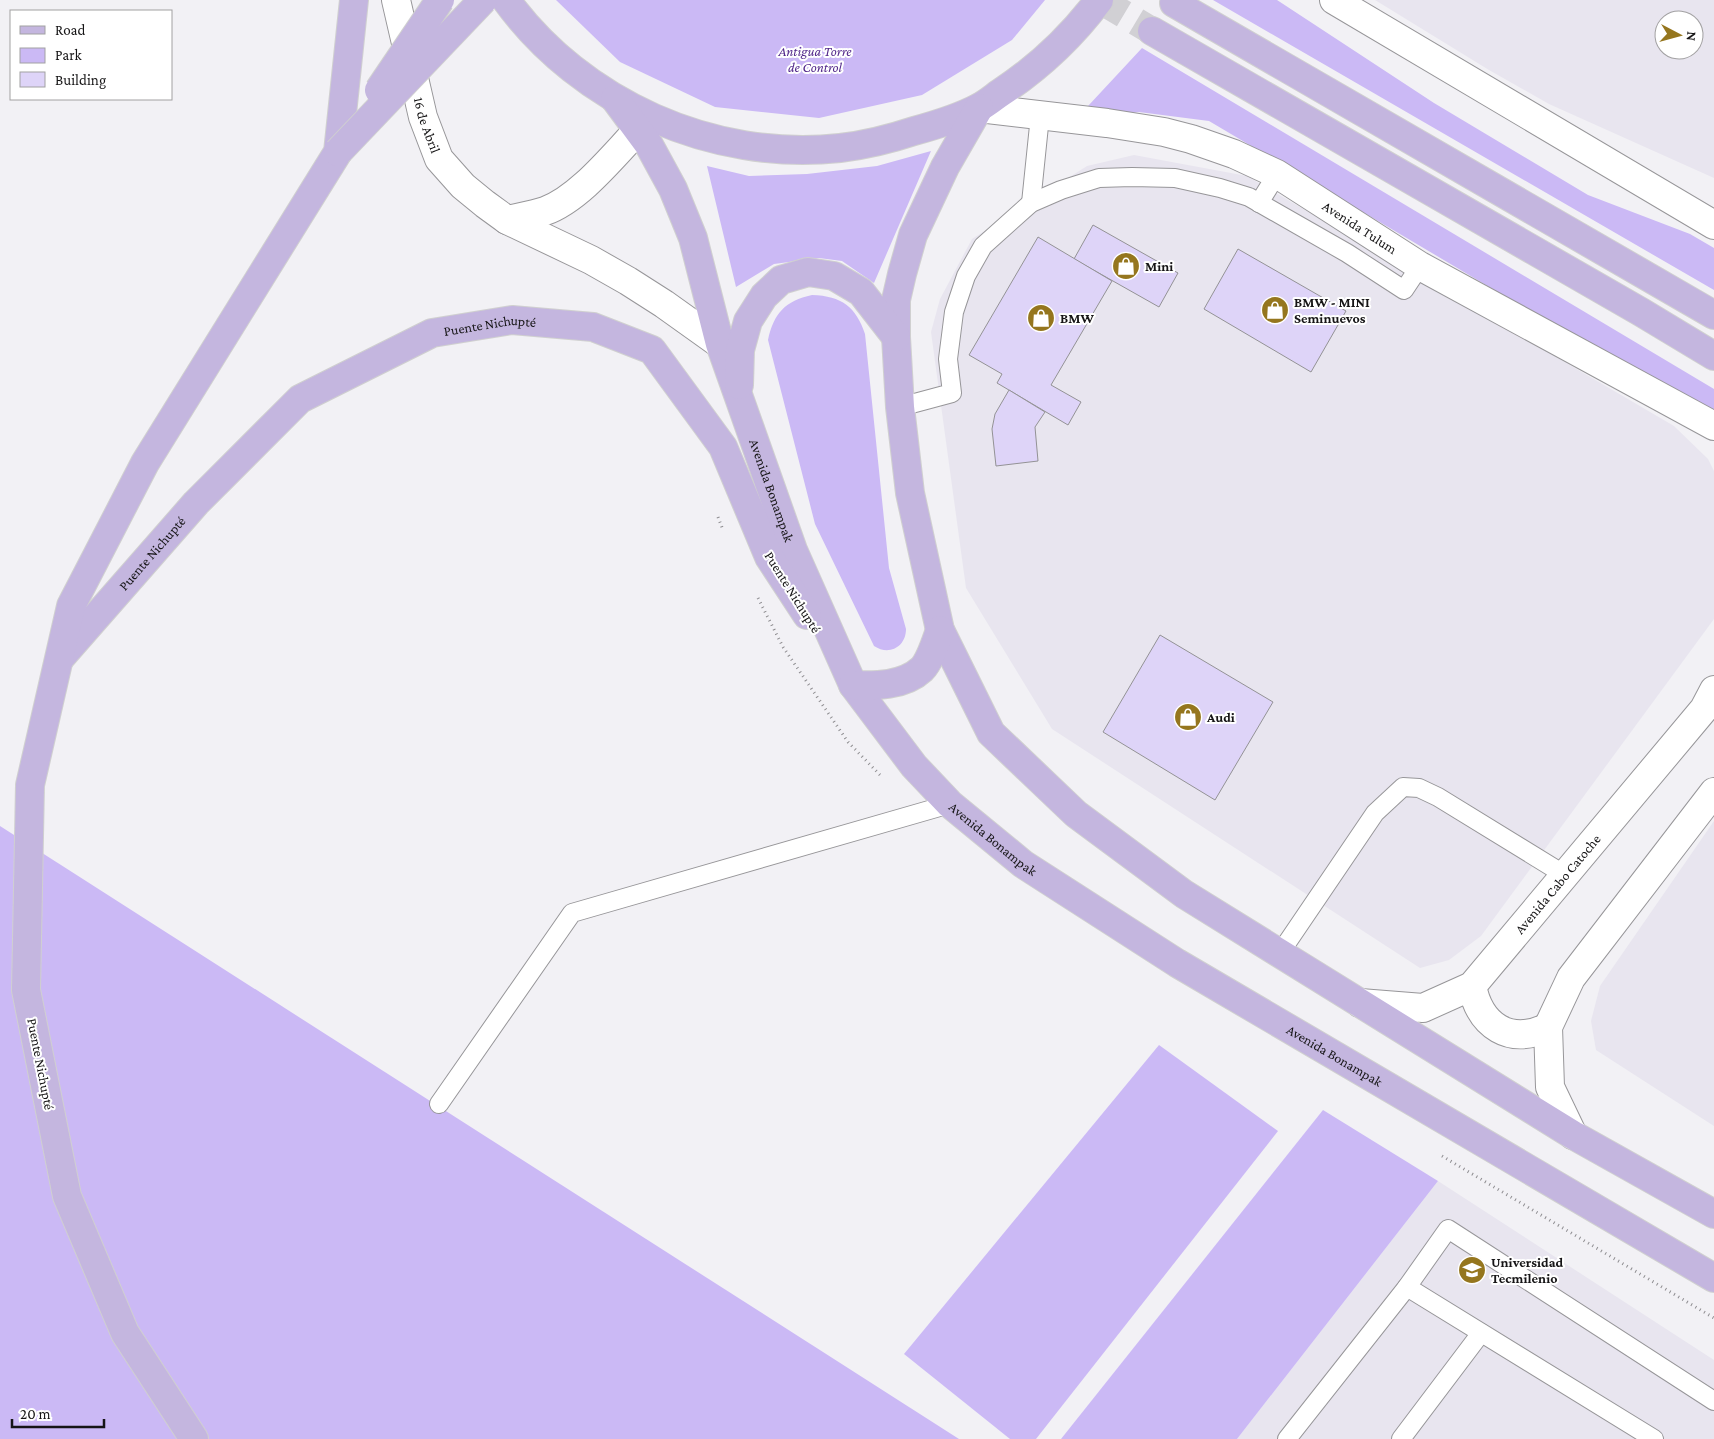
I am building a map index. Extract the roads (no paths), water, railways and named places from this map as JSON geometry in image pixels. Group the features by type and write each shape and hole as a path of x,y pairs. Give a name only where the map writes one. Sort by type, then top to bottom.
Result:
{"main road":[{"name":"Puente Nichupté","path":"338,152 354,0"},
{"name":"Puente Nichupté","path":"194,1439 124,1333 68,1196 26,990 30,785 71,606 145,463 338,152 440,0"},
{"name":"Puente Nichupté","path":"338,152 484,0"},
{"path":"506,0 525,24 557,56 594,86 615,99 657,120 701,135 746,145 793,149 839,148 885,140 930,127 979,108 1015,83 1048,56 1080,24 1099,0"},
{"path":"1174,3 1714,314"},
{"path":"1152,31 1642,312 1714,356"},
{"name":"Avenida Bonampak","path":"615,99 649,145 674,189 693,238 720,344 793,550 853,685 914,766 950,804 1022,864 1177,963 1714,1278"},
{"path":"979,108 945,167 913,235 896,300 896,337 900,407 910,493 940,630 991,733 1076,814 1184,894 1573,1135 1714,1214"},
{"path":"738,396 740,350 748,321 764,296 781,280 808,272 834,276 861,292 896,337"},
{"name":"Puente Nichupté","path":"58,660 196,503 300,399 432,333 512,320 593,326 652,350 724,447 770,557 853,685"},
{"path":"853,685 888,684 908,678 922,669 940,630"}],"street":[{"name":"16 de Abril","path":"396,0 423,117 439,159 463,186 507,220 592,260 664,304 720,344"},
{"path":"1334,0 1714,225"},
{"name":"Avenida Tulum","path":"979,108 1107,123 1164,132 1234,154 1277,174 1420,266 1714,426"},
{"path":"507,220 546,210 567,198 596,175 638,130"},
{"name":"Avenida Cabo Catoche","path":"1360,1003 1423,1008 1472,986 1704,709 1714,690"},
{"path":"1573,1135 1550,1086 1548,1026 1572,978 1714,792"},
{"path":"1472,986 1475,1000 1481,1011 1488,1021 1498,1028 1510,1033 1523,1034 1536,1032 1548,1026"}],"lane":[{"path":"1031,203 1040,116"},
{"path":"1259,203 1277,174"},
{"path":"900,407 952,393 948,359 954,312 966,276 983,246 1031,203 1061,190 1099,178 1175,178 1250,197 1348,253 1404,290 1420,266"},
{"path":"1280,954 1376,813 1403,788 1419,788 1438,797 1565,875"},
{"path":"438,1104 572,913 950,804"},
{"path":"1287,1439 1407,1287 1448,1229 1714,1401"},
{"path":"1407,1287 1654,1439"},
{"path":"1401,1439 1481,1333"}],"tunnel":[{"path":"1100,0 1152,31"}],"place":[{"name":"Mini","path":"1126,266"},
{"name":"BMW - MINI Seminuevos","path":"1275,310"},
{"name":"BMW","path":"1041,318"},
{"name":"Audi","path":"1188,717"},
{"name":"Universidad Tecmilenio","path":"1472,1270"}],"park label":[{"name":"Antigua Torre de Control","path":"815,59"}]}
